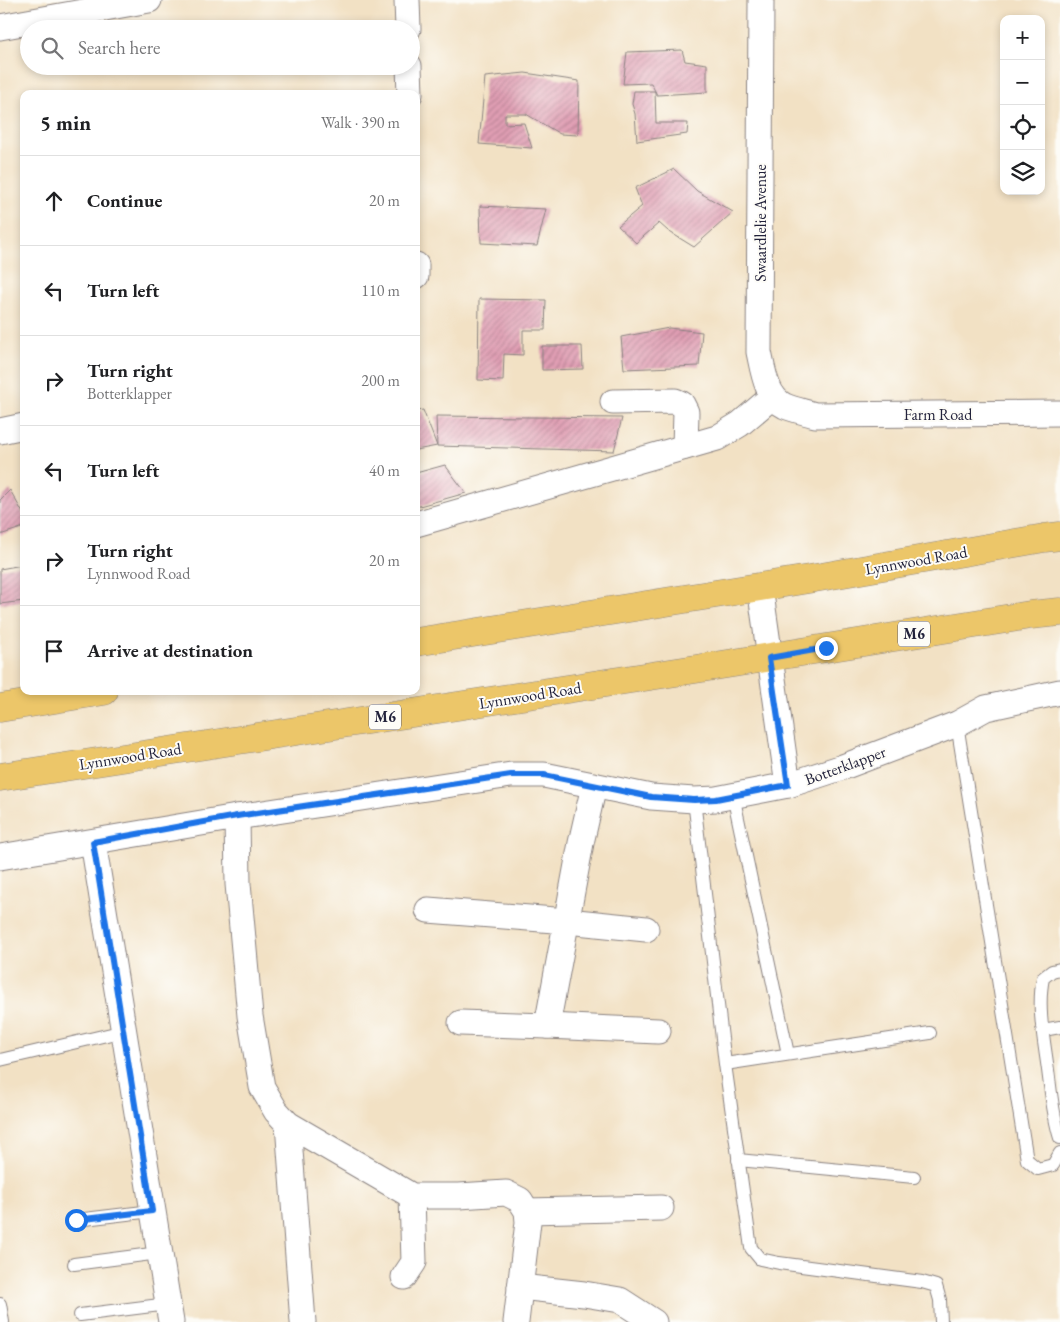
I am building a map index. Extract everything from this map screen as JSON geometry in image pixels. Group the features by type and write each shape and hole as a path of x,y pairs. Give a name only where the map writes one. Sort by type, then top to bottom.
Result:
{"main road":[{"name":"Lynnwood Road","path":"420,641 760,587 1060,536"},
{"name":"Lynnwood Road","path":"0,777 769,658 1011,618 1060,612"},
{"path":"0,707 79,695"}],"street":[{"path":"39,20 149,0"},
{"path":"407,0 408,20"},
{"name":"Swaardlelie Avenue","path":"761,0 759,352 768,386 774,396"},
{"path":"0,27 20,23"},
{"path":"409,75 410,90"},
{"path":"420,523 717,438 740,424 774,396"},
{"name":"Farm Road","path":"774,396 784,406 815,415 1060,413"},
{"path":"613,402 675,401 682,404 686,412 684,447"},
{"path":"0,431 20,427"},
{"path":"760,587 788,785"},
{"name":"Botterklapper","path":"0,858 237,816 511,775 544,775 651,797 694,800 716,799 788,785 843,767 957,724 986,708 1060,692"},
{"path":"547,1026 581,843 594,786"},
{"path":"237,816 238,884 250,1016 262,1087 276,1111 288,1124 412,1196 506,1194 520,1200 527,1211 528,1222 516,1322"},
{"path":"93,842 169,1313"},
{"path":"428,910 646,929"},
{"path":"461,1023 658,1030"},
{"path":"288,1124 303,1322"},
{"path":"404,1276 414,1262 412,1196"},
{"path":"527,1211 660,1208"},
{"path":"520,1287 620,1300 654,1322"}],"lane":[{"path":"957,724 1027,1160 1038,1168 1053,1165 1060,1153"},
{"path":"733,796 788,1054"},
{"path":"694,800 725,1064 750,1248 760,1259 779,1263 922,1282 936,1286 940,1300 941,1322"},
{"path":"1060,969 1052,971 1043,978 1040,992 1054,1121 1060,1138"},
{"path":"1043,1030 1060,1027"},
{"path":"0,1060 124,1031"},
{"path":"725,1064 930,1033"},
{"path":"738,1160 914,1177"},
{"path":"76,1220 152,1211"},
{"path":"74,1264 159,1253"},
{"path":"0,1304 3,1322"},
{"path":"80,1315 169,1313"}],"building":[{"path":"682,50 685,61 707,64 707,92 657,95 651,83 623,84 627,52"},
{"path":"525,73 579,81 578,135 560,134 526,114 505,114 505,124 524,123 532,148 479,144 485,77"},
{"path":"634,91 655,91 656,123 688,123 687,134 637,141 635,114 632,104"},
{"path":"674,169 697,191 733,212 694,247 668,231 659,223 636,243 618,226 642,206 635,188"},
{"path":"480,206 546,209 537,246 481,243"},
{"path":"479,299 546,300 545,330 523,330 523,355 504,354 503,381 478,380"},
{"path":"669,328 702,332 699,366 624,369 621,337"},
{"path":"542,346 582,346 583,369 542,370"},
{"path":"420,410 423,410 437,446 420,449"},
{"path":"436,416 622,418 614,451 437,446"},
{"path":"445,465 466,493 420,506 420,472"},
{"path":"10,490 20,508 20,528 0,535 0,500"},
{"path":"20,565 20,602 0,604 0,569"}],"route":[{"path":"76,1220 152,1211 93,842 237,816 511,775 544,775 651,797 694,800 716,799 788,785 769,658 826,648"}]}
